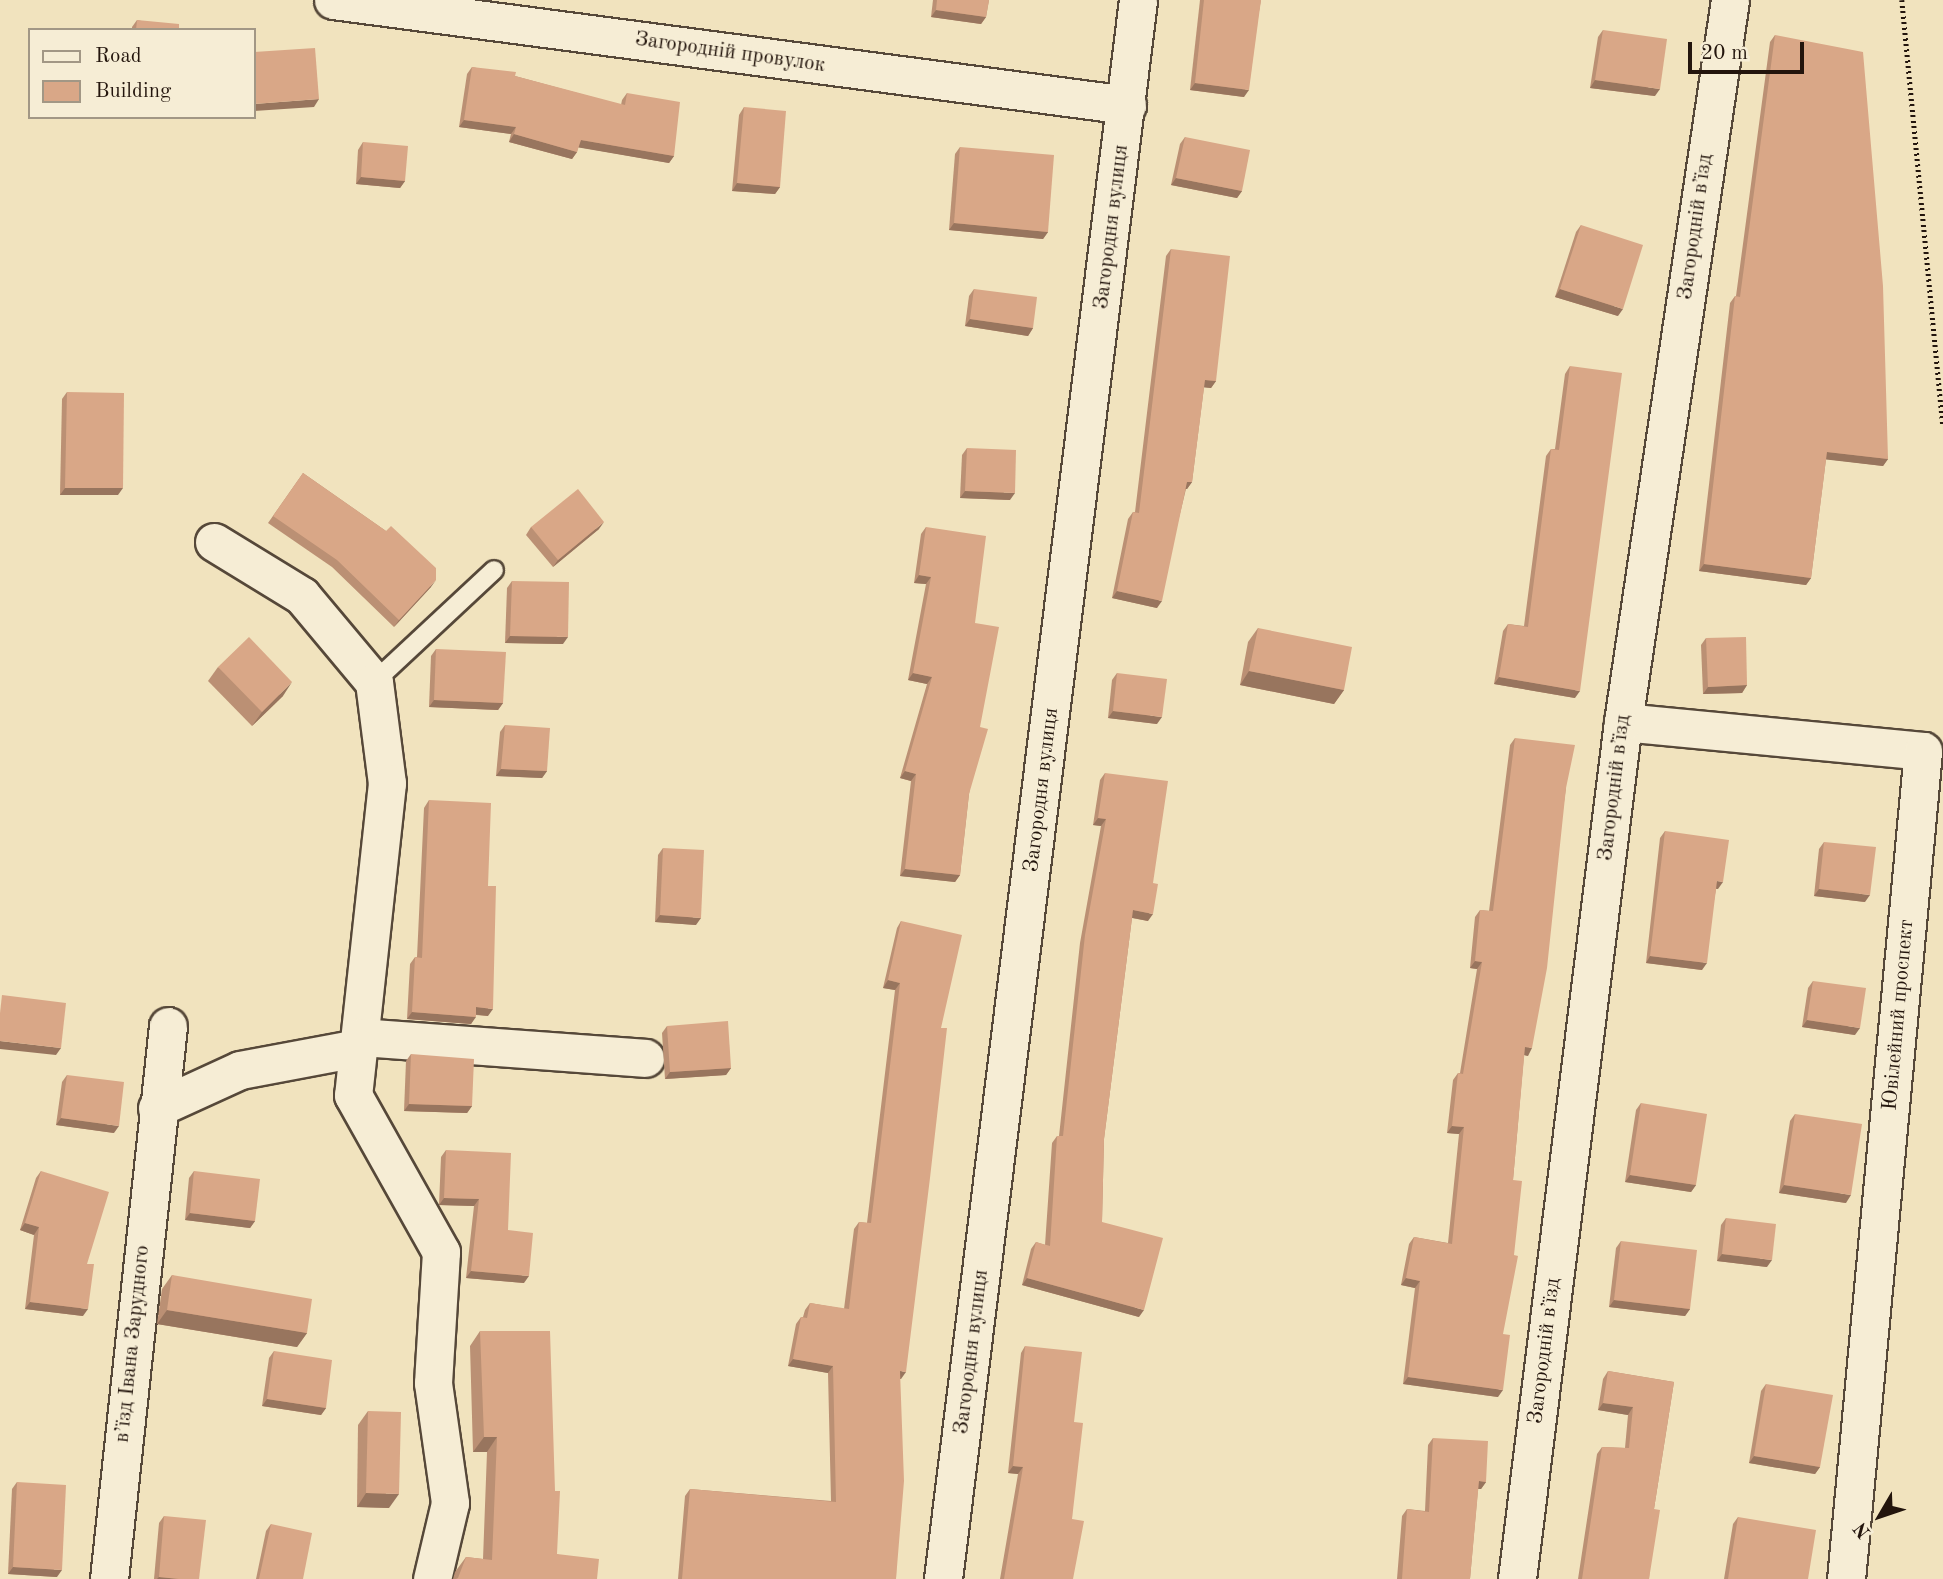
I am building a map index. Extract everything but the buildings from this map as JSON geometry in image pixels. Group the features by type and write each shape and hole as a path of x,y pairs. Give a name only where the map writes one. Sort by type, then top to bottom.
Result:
{"street":[{"name":"Загородній провулок","path":"333,0 1127,105"},
{"name":"Загородня вулиця","path":"943,1579 1138,0"},
{"name":"Загородній вʼїзд","path":"1517,1579 1623,722 1730,0"},
{"path":"214,542 302,596 374,682 387,783 353,1095 441,1252 433,1383 450,1503 432,1579"},
{"name":"Ювілейний проспект","path":"1623,722 1923,751 1846,1579"},
{"name":"в’їзд Івана Зарудного","path":"109,1579 157,1108 168,1026"},
{"path":"157,1108 240,1070 359,1043 645,1058"}],"lane":[{"path":"374,682 494,570"}],"path":[{"path":"1902,0 1943,425"}]}
